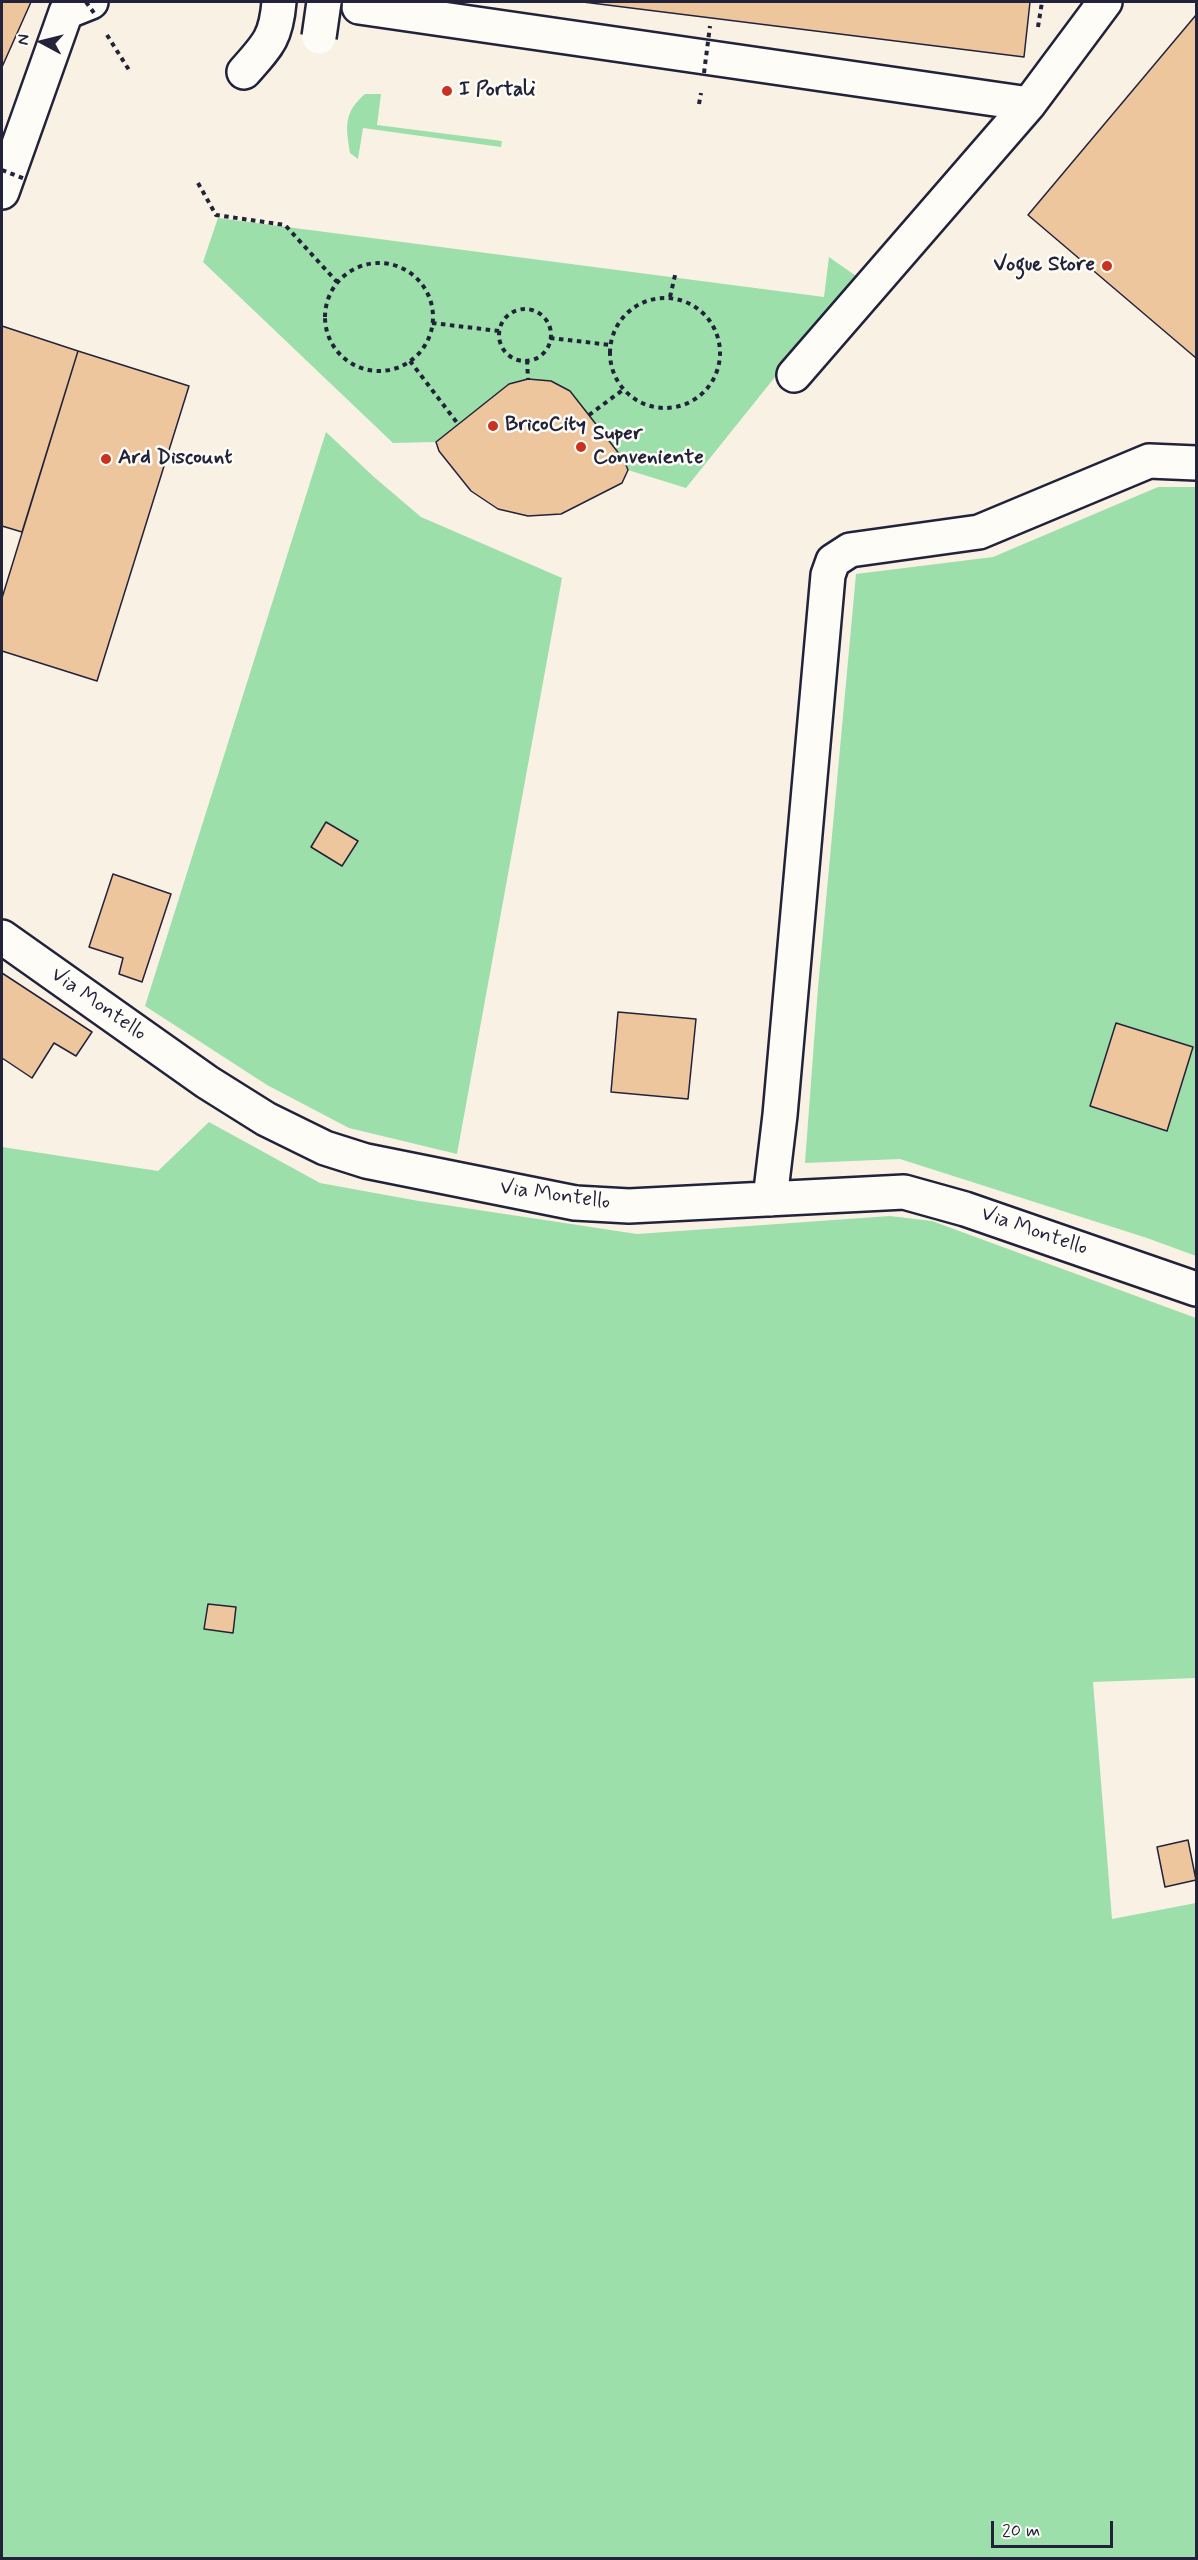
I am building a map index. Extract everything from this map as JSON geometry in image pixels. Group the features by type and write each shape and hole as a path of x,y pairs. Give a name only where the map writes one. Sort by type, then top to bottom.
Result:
{"street":[{"path":"319,37 324,2"},
{"path":"794,375 1029,104 1105,2"},
{"path":"360,7 1029,104"},
{"path":"13,186 66,12 95,13"},
{"path":"244,72 264,49 278,15"},
{"path":"770,1199 780,1115 828,575 833,561 850,550 980,532 1149,461 1197,463"},
{"name":"Via Montello","path":"2,937 207,1082 266,1119 325,1148 366,1161 575,1203 629,1206 904,1192 965,1209 1197,1289"}],"path":[{"path":"86,2 95,13"},
{"path":"704,73 710,26"},
{"path":"106,32 129,70"},
{"path":"2,170 13,186"},
{"path":"198,183 216,215 285,225 337,282"},
{"path":"368,263 387,263 404,268 418,279 429,294 433,312 432,323 425,346 399,369 364,370 348,362 335,350 327,334 324,316 327,298 337,282 351,270 368,263"},
{"path":"670,297 676,271"},
{"path":"670,297 689,302 704,313 715,328 720,347 719,366 712,384 699,398 681,406 663,408 645,405 630,396 618,383 611,367 611,345 614,332 623,317 637,305 652,299 670,297"},
{"path":"525,308 541,314 547,321 550,338 543,353 527,360 513,358 506,352 501,346 499,331 502,321 508,314 525,308"},
{"path":"432,323 499,331"},
{"path":"550,338 611,345"},
{"path":"527,360 528,379"},
{"path":"410,361 458,424"},
{"path":"589,415 624,388"}],"green space":[{"path":"365,94 381,94 377,125 502,141 501,147 363,128 358,159 350,153 347,128 353,108"},
{"path":"218,218 824,297 829,257 856,276 686,488 628,470 624,460 570,391 551,381 528,379 509,384 436,442 393,443 203,262"},
{"path":"326,432 421,517 562,578 457,1154 349,1128 267,1085 145,1006"},
{"path":"1158,487 1196,487 1196,1256 1147,1238 900,1159 805,1163 818,988 856,574 993,557"},
{"path":"209,1122 320,1183 419,1201 637,1234 890,1216 932,1221 1196,1318 1196,1678 1093,1682 1112,1919 1196,1903 1196,2558 2,2558 2,1147 158,1171"}],"building":[{"path":"2,2 31,2 2,67"},
{"path":"583,2 1030,2 1024,57"},
{"path":"1196,15 1196,358 1028,215"},
{"path":"2,326 78,351 22,532 2,526"},
{"name":"Ard Discount","path":"78,351 189,386 97,681 2,651 2,598"},
{"path":"528,379 551,381 570,391 624,460 628,470 622,483 561,514 528,516 498,509 471,491 439,451 436,442 509,384"},
{"path":"326,822 358,841 342,866 311,847"},
{"path":"113,874 171,894 142,982 119,974 123,958 89,947"},
{"path":"2,973 92,1032 76,1056 54,1043 32,1078 2,1058"},
{"path":"618,1012 696,1019 688,1099 611,1092"},
{"path":"1116,1023 1193,1047 1167,1131 1090,1106"},
{"path":"208,1604 236,1607 233,1633 204,1629"},
{"path":"1188,1840 1196,1880 1165,1887 1157,1847"}],"place":[{"name":"I Portali","path":"447,91"},
{"name":"Vogue Store","path":"1107,266"},
{"name":"BricoCity","path":"493,426"},
{"name":"Super Conveniente","path":"581,447"},
{"name":"Ard Discount","path":"106,459"}]}
